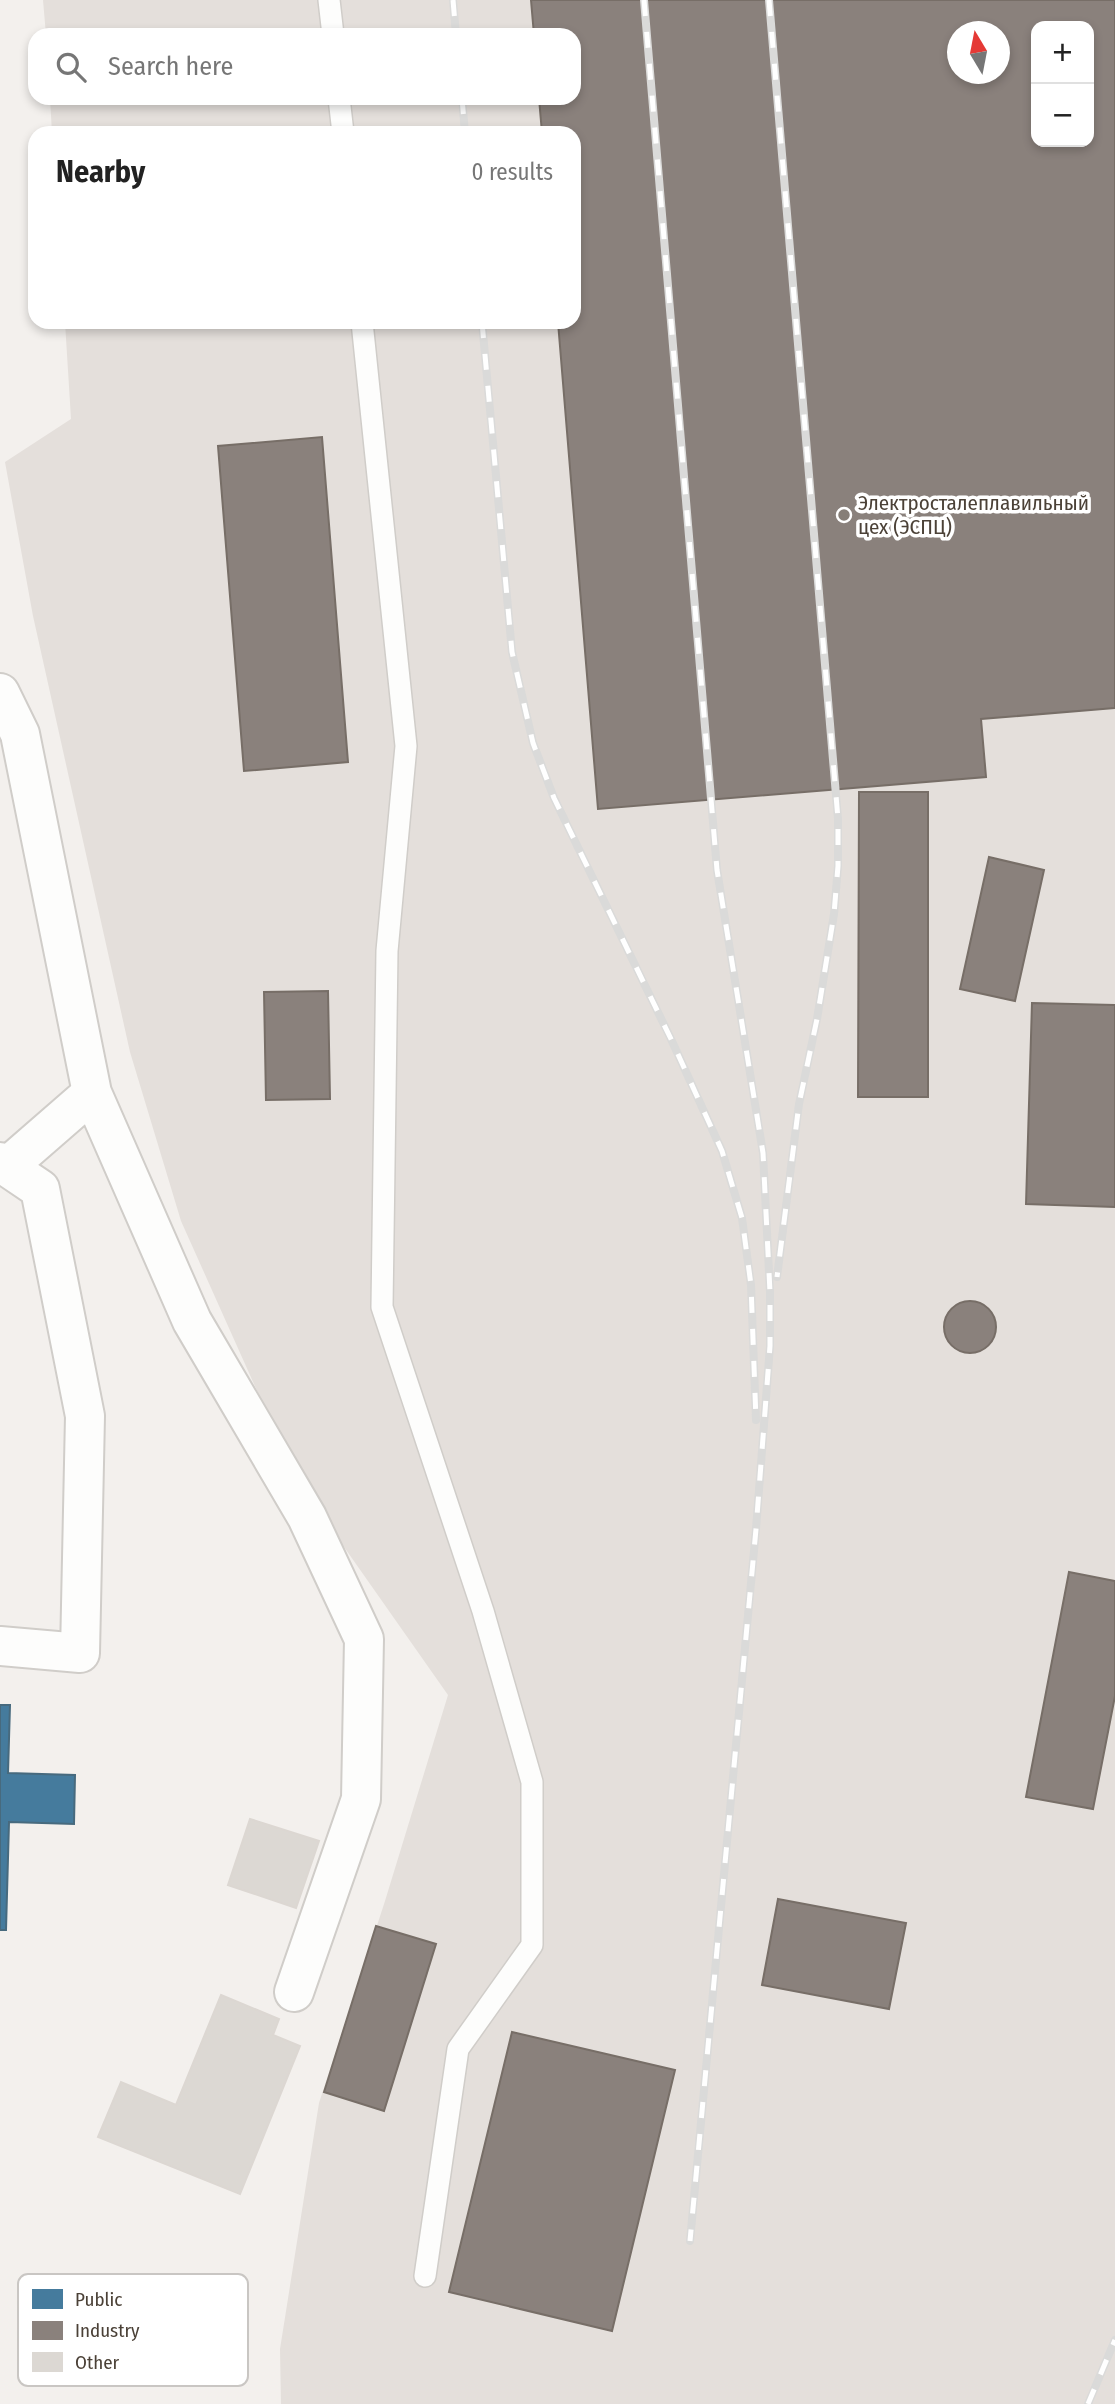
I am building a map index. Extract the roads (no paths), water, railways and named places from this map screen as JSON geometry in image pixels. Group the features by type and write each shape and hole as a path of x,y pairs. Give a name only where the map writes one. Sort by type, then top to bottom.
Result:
{"street":[{"path":"0,693 20,734 92,1093 192,1321 307,1517 364,1639 361,1798 294,1992"},
{"path":"0,1646 80,1653 85,1416 40,1189 4,1164 92,1093"}],"lane":[{"path":"329,0 332,28"},
{"path":"340,105 342,126"},
{"path":"363,329 405,746 387,951 382,1307 483,1611 532,1782 533,1945 458,2049 425,2276"}],"railway":[{"path":"453,0 455,28"},
{"path":"644,0 717,870 763,1153 770,1292 770,1346 756,1529 690,2241"},
{"path":"769,0 838,819 834,914 817,1019 799,1104 777,1277"},
{"path":"463,105 464,126"},
{"path":"483,329 512,652 533,743 554,798 722,1151 742,1218 751,1285 756,1420"},
{"path":"1088,2404 1115,2340"}],"place":[{"name":"Электросталеплавильный цех (ЭСПЦ)","path":"844,515"}]}
